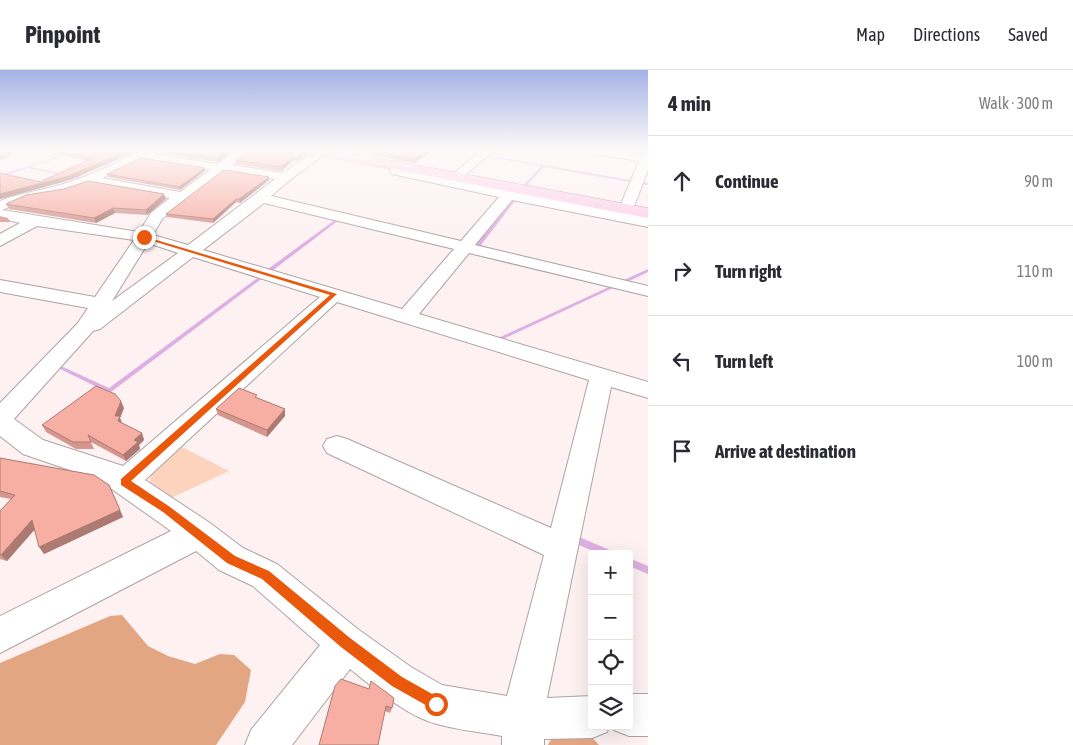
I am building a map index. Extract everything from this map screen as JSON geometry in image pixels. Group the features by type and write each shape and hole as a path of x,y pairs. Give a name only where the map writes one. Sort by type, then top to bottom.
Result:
{"main road":[{"path":"470,180 511,192 648,214"}],"street":[{"path":"0,206 24,196 60,189 86,180"},
{"path":"91,180 180,196"},
{"path":"202,180 156,216 85,328 0,421 33,447 109,472 199,533 231,559 266,575 346,643 397,681 436,704 522,732 588,717"},
{"path":"85,328 96,324 261,198 281,180"},
{"path":"451,180 648,222"},
{"path":"626,209 638,180"},
{"path":"406,316 511,192"},
{"path":"261,198 646,291"},
{"path":"0,214 34,222 144,237 648,390"},
{"path":"0,241 34,222"},
{"path":"0,286 100,304"},
{"path":"124,482 334,294"},
{"path":"522,732 602,376"},
{"path":"337,446 562,548"},
{"path":"0,635 199,533"},
{"path":"266,745 346,643"},
{"path":"633,715 648,715"}],"shaded area":[{"path":"178,445 229,471 171,498 150,483 151,470"},
{"path":"122,615 148,646 168,656 195,664 220,654 234,655 251,670 245,702 216,745 0,745 0,663 110,616"},
{"path":"590,735 599,745 548,745 552,737"}],"building":[{"path":"0,180 52,180 0,194"},
{"path":"143,180 188,180 179,187"},
{"path":"210,180 264,180 239,199 236,199 213,219 166,214"},
{"path":"88,181 164,194 146,210 113,208 94,218 6,204 26,195 64,189"},
{"path":"96,386 115,394 121,401 115,416 120,416 118,421 142,433 134,440 138,442 123,455 88,435 91,442 73,442 42,425"},
{"path":"239,388 257,395 255,397 285,409 267,430 216,409"},
{"path":"0,458 94,475 109,485 120,510 39,547 32,520 1,555 0,511 15,495 0,491"},
{"path":"341,679 369,689 371,681 394,698 392,708 386,706 378,745 319,745 335,686"}],"waterway":[{"path":"524,187 530,180"},
{"path":"642,183 648,184"},
{"path":"486,248 478,245 513,201"},
{"path":"270,270 337,220"},
{"path":"619,280 625,281 648,270"},
{"path":"59,367 109,391 262,277"},
{"path":"499,339 613,287"},
{"path":"577,540 600,550"},
{"path":"633,564 648,570"}],"route":[{"path":"144,237 334,294 124,482 199,533 231,559 266,575 346,643 397,681 436,704"}]}
